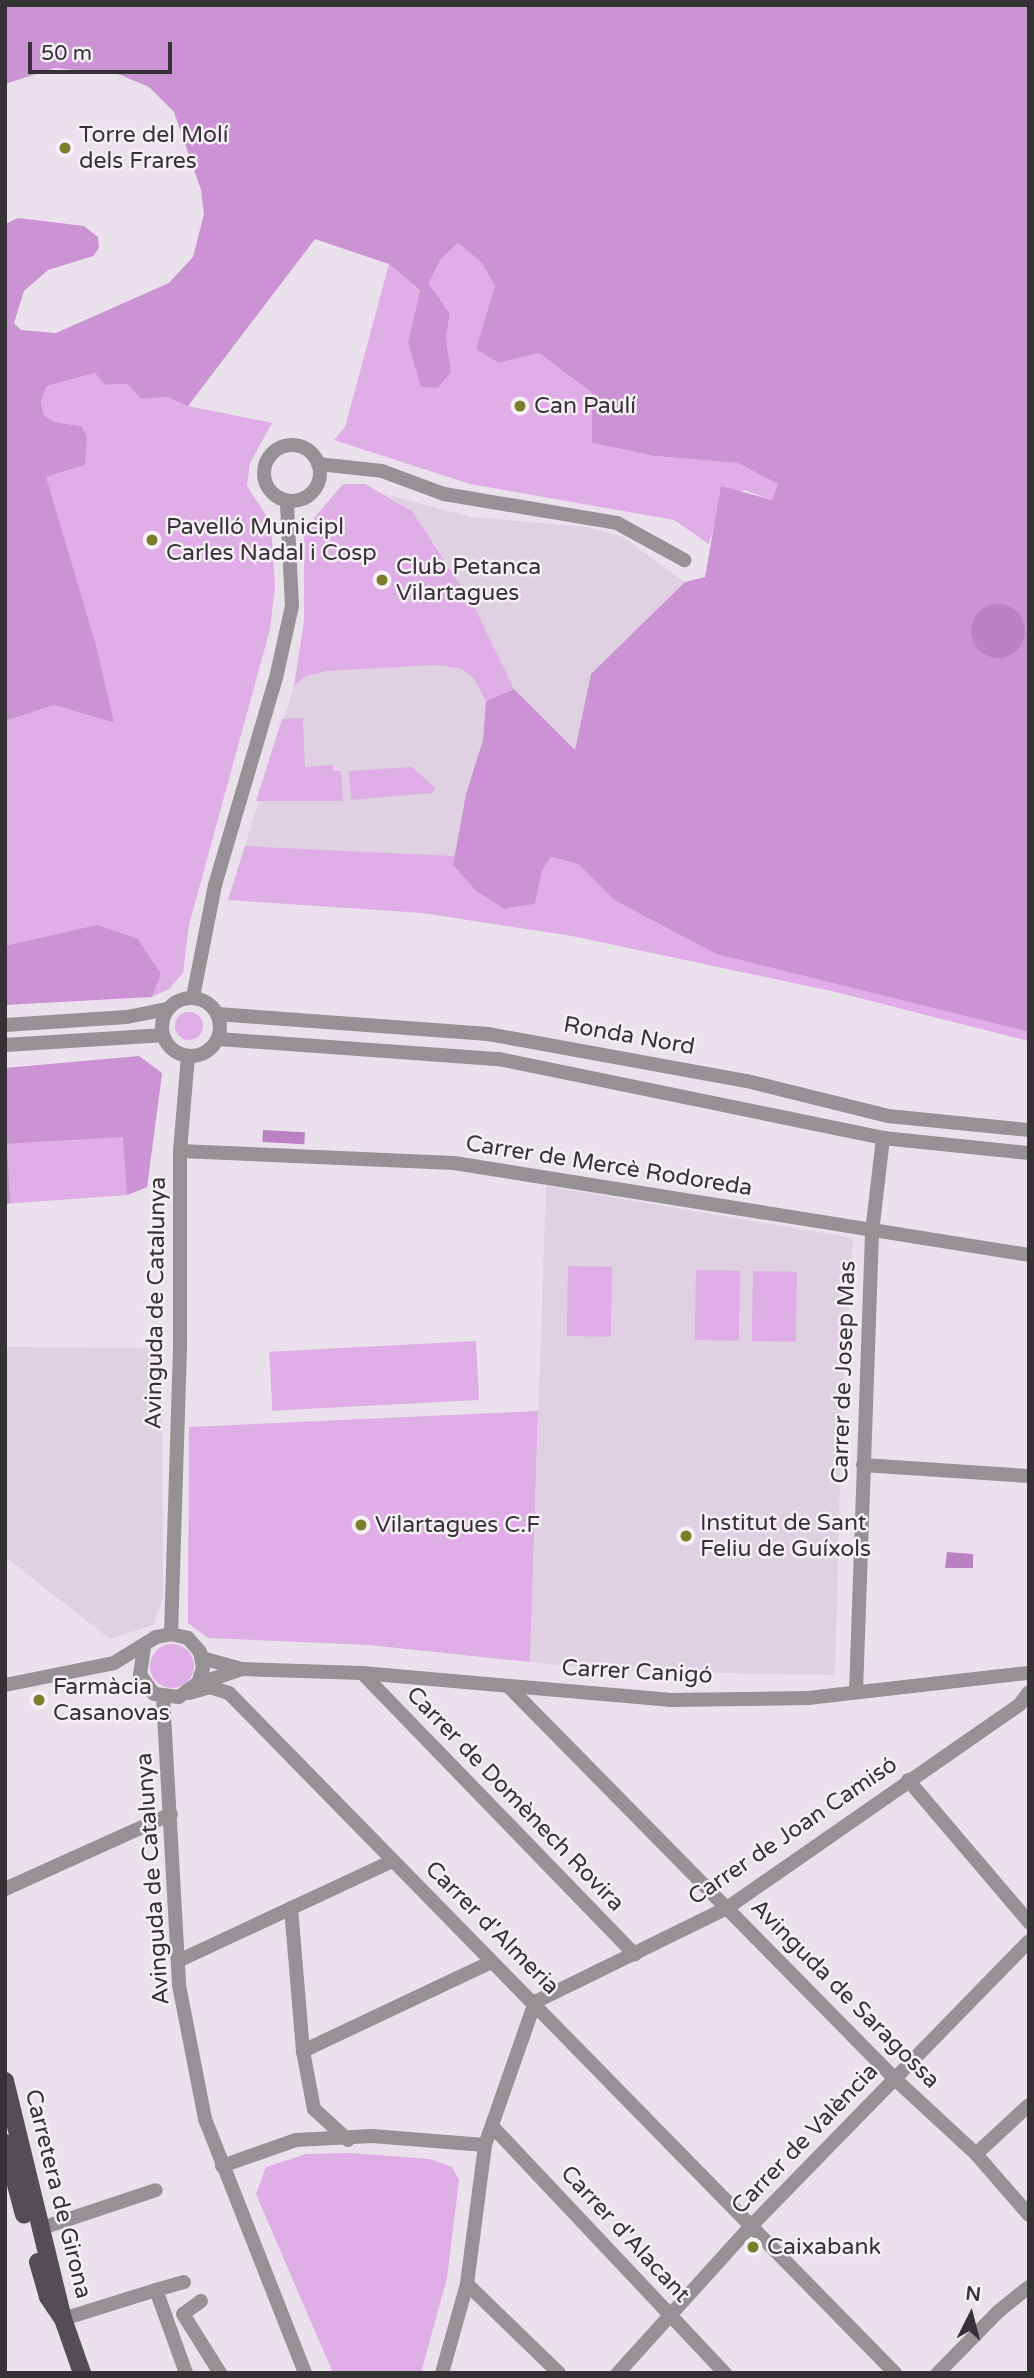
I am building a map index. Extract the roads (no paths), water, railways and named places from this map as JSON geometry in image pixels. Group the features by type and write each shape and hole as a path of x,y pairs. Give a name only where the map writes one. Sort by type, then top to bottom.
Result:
{"main road":[{"name":"Carretera de Girona","path":"5,2081 39,2229 60,2293 63,2319 82,2373"},
{"name":"Carretera de Girona","path":"5,2143 8,2169 48,2297 63,2319"}],"street":[{"path":"298,446 310,452 318,464 317,487 299,501 287,502 273,495 264,482 264,467 271,453 298,446"},
{"path":"318,464 382,471 444,494 617,523 684,560"},
{"path":"194,998 215,885 276,678 292,606 287,502"},
{"path":"5,1025 127,1017 167,1009 194,998"},
{"path":"167,1009 162,1035 172,1049 188,1056 206,1052 218,1039 217,1014 194,998"},
{"name":"Ronda Nord","path":"217,1014 488,1034 747,1081 888,1116 1029,1130"},
{"path":"5,1045 162,1035"},
{"name":"Ronda Nord","path":"218,1039 499,1059 883,1138 1029,1153"},
{"name":"Avinguda de Catalunya","path":"171,1634 180,1343 180,1152 188,1056"},
{"name":"Carrer de Josep Mas","path":"856,1692 872,1231 883,1138"},
{"name":"Carrer de Mercè Rodoreda","path":"180,1152 454,1163 1029,1255"},
{"path":"863,1465 1029,1476"},
{"path":"5,1685 114,1663 144,1647 156,1637 171,1634"},
{"name":"Carrer Canigó","path":"171,1634 188,1638 202,1658 242,1669 362,1673 669,1700 807,1698 1029,1673"},
{"path":"144,1647 139,1670 147,1688 163,1697"},
{"path":"194,1688 202,1658"},
{"path":"114,1663 139,1670"},
{"name":"Carrer Canigó","path":"163,1697 242,1669"},
{"name":"Carrer de Domènech Rovira","path":"362,1673 635,1955"},
{"name":"Carrer d'Almeria","path":"194,1688 210,1686 229,1693 491,1962 535,2002 895,2373"},
{"name":"Avinguda de Saragossa","path":"509,1687 895,2079 976,2154 1029,2214"},
{"name":"Carrer de Joan Camisó","path":"535,2002 727,1908 1020,1704 1029,1692"},
{"name":"Avinguda de Catalunya","path":"163,1697 178,1961 205,2119 305,2373"},
{"path":"908,1780 1029,1923"},
{"path":"5,1889 171,1814"},
{"path":"178,1961 392,1861"},
{"path":"291,1909 303,2051 314,2109 348,2140"},
{"name":"Carrer de València","path":"618,2373 751,2226 1029,1941"},
{"path":"303,2051 491,1962"},
{"path":"442,2373 467,2284 485,2146 535,2002"},
{"path":"976,2154 1029,2105"},
{"name":"Carrer d'Alacant","path":"492,2126 725,2373"},
{"path":"222,2166 296,2140 348,2140 372,2136 485,2146"},
{"path":"39,2229 156,2190"},
{"path":"63,2319 184,2282"},
{"path":"467,2284 559,2373"},
{"path":"938,2373 999,2311 1029,2287"},
{"path":"156,2290 186,2373"},
{"path":"201,2301 183,2314 220,2373"}],"place":[{"name":"Torre del Molí dels Frares","path":"65,148"},
{"name":"Can Paulí","path":"520,406"},
{"name":"Pavelló Municipl Carles Nadal i Cosp","path":"152,540"},
{"name":"Club Petanca Vilartagues","path":"382,580"},
{"name":"Vilartagues C.F","path":"361,1525"},
{"name":"Institut de Sant Feliu de Guíxols","path":"686,1536"},
{"name":"Farmàcia Casanovas","path":"39,1700"},
{"name":"Caixabank","path":"753,2247"}]}
